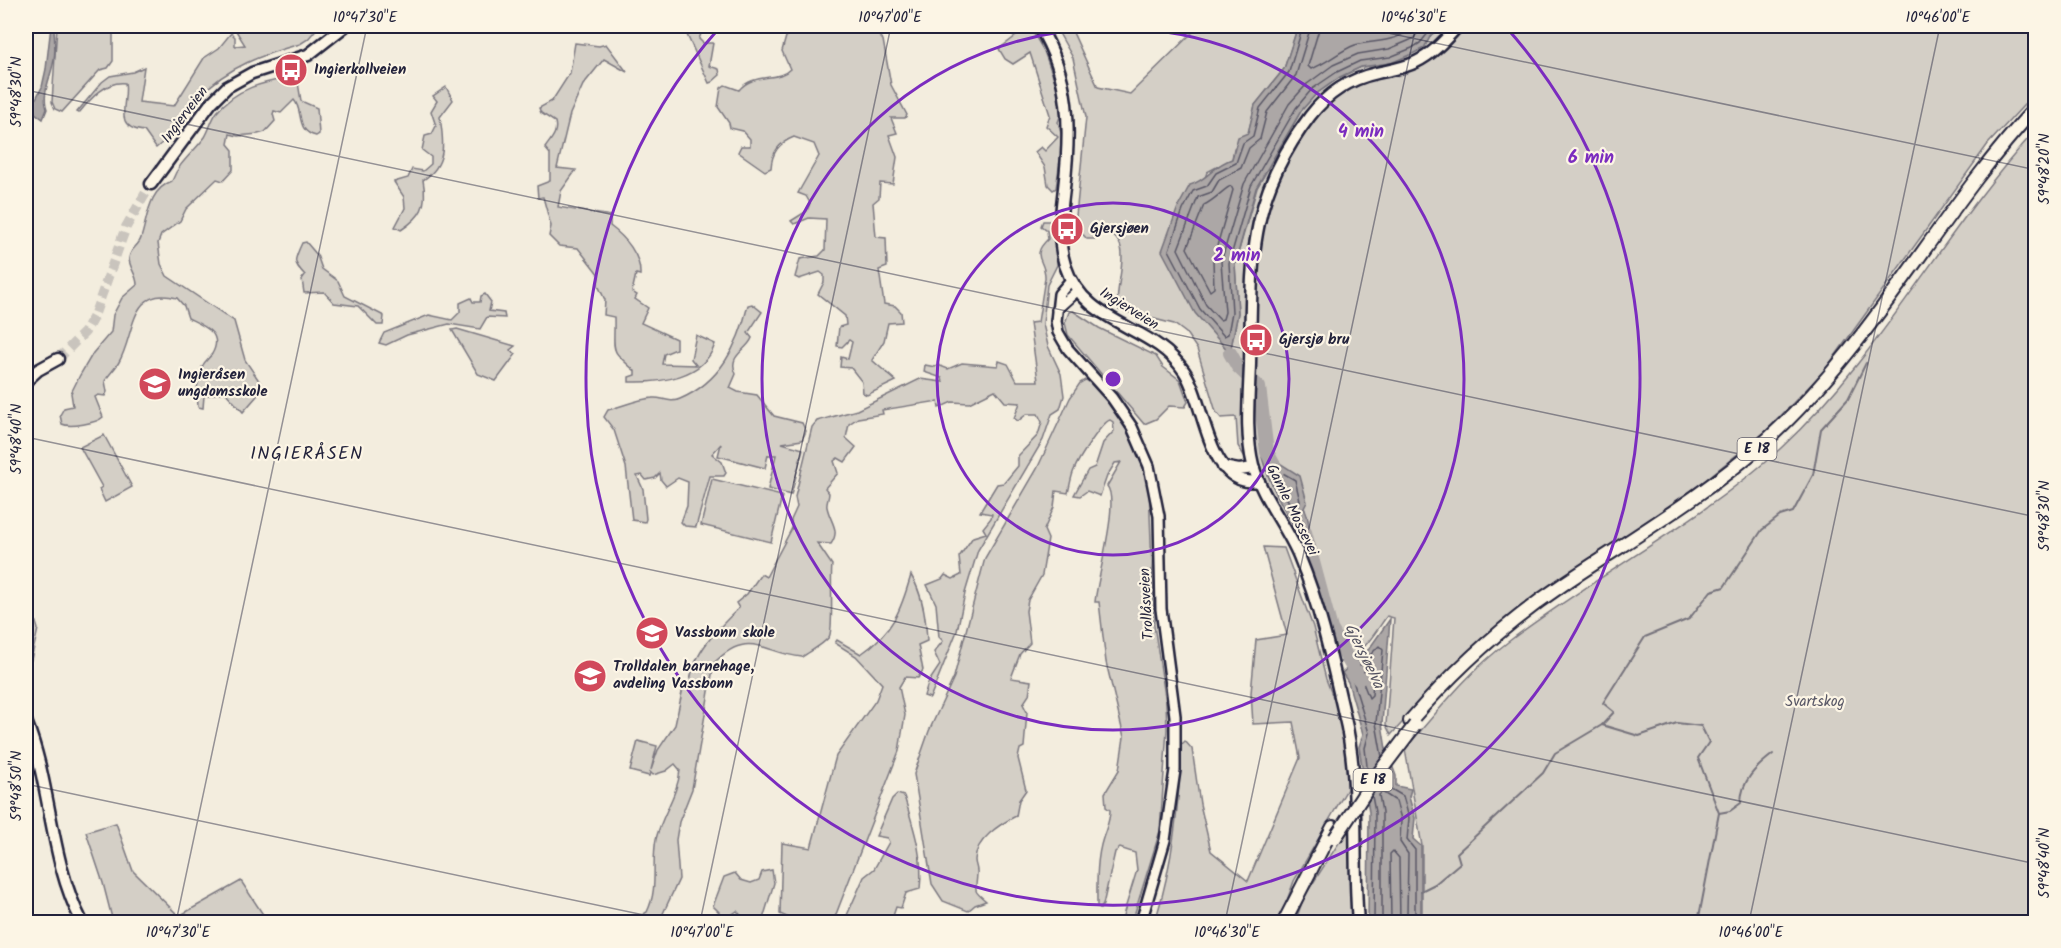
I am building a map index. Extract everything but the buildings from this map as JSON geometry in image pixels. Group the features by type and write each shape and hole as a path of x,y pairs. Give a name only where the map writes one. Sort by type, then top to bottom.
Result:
{"highway":[{"name":"E 18","path":"1284,922 1334,832 1413,723 1475,654 1564,583 1697,497 1733,470 1805,404 1866,330 1973,180 2036,107"},
{"name":"E 18","path":"1413,723 1482,656 1527,619 1704,500 1740,473 1809,409 1852,360 1980,182 2036,117"},
{"name":"E 18","path":"1291,922 1334,832"}],"main road":[{"name":"Ingierveien","path":"151,184 211,103 227,87 252,73 295,61 314,52 345,26"},
{"name":"Ingierveien","path":"1039,26 1060,70 1069,109 1069,140 1060,234 1064,262 1071,280 1100,312 1158,345 1176,360 1195,391 1212,446 1223,467"},
{"name":"Gamle Mossevei","path":"1358,922 1354,795 1345,717 1305,570 1293,542 1259,482 1249,441 1255,239 1268,187 1286,152 1312,112 1332,93 1359,78 1420,60 1439,46 1458,26"},
{"path":"26,381 38,370 58,359"},
{"path":"26,373 38,370"},
{"path":"1223,467 1239,470 1254,468"},
{"path":"1223,467 1237,479 1259,482"},
{"path":"26,721 37,754 62,874 82,922"}],"street":[{"path":"1057,309 1060,292 1071,280"},
{"path":"1057,309 1078,290"},
{"name":"Trollåsveien","path":"1057,309 1056,329 1062,341 1112,398 1137,438 1149,466 1159,516 1161,609 1175,716 1175,770 1165,840 1141,922"}],"green space":[{"path":"57,26 113,26 113,61 108,68 100,70 62,112 55,109 52,102"},
{"path":"233,26 319,26 308,39 300,44 260,57 234,69 211,85 169,136 156,148 144,131 134,129 125,120 125,83 105,88 94,96 79,113 77,112 102,82 110,76 133,72 144,67 139,102 174,106 204,58 219,48 231,33 235,37 235,46 245,45"},
{"path":"683,26 704,26 699,39 703,43 713,43 709,66 719,69 720,75 712,82 709,83"},
{"path":"789,26 874,26 875,32 883,40 891,85 907,115 905,118 891,118 897,133 889,135 897,157 893,184 880,183 879,198 873,203 876,237 886,238 887,267 879,270 884,304 895,306 901,312 902,322 888,323 884,341 872,360 896,381 867,395 863,393 862,382 851,368 840,367 841,357 848,359 852,342 849,340 842,347 837,346 839,327 846,325 845,316 818,294 824,282 824,275 820,272 799,279 795,277 800,259 819,256 825,250 826,219 809,218 794,224 791,221 807,211 810,203 806,196 798,193 819,156 814,144 794,137 789,139 777,149 771,168 765,171 738,152 741,146 750,146 750,139 743,131 730,128 718,107 721,88 725,85 739,90 752,81 779,75 790,69 782,51"},
{"path":"1055,26 1070,26 1098,87 1130,94 1199,26 1298,26 1284,69 1255,105 1248,134 1234,148 1232,159 1207,172 1204,181 1230,352 1238,313 1235,264 1257,188 1301,111 1316,94 1340,77 1361,67 1391,63 1424,48 1431,35 1444,26 2035,26 2035,93 1988,144 1825,370 1765,432 1699,485 1555,585 1442,679 1391,735 1386,725 1394,618 1387,616 1359,652 1334,663 1313,567 1238,446 1236,417 1221,418 1216,412 1197,349 1186,333 1174,324 1119,310 1118,289 1122,265 1120,243 1113,236 1102,232 1095,239 1087,239 1075,226 1086,117 1073,58"},
{"path":"1024,30 1034,34 1044,51 1060,96 1062,112 1058,122 1063,140 1056,188 1053,190 1048,185 1045,167 1035,152 1041,147 1045,151 1058,137 1046,126 1050,115 1030,53 1013,64 1005,59 999,49"},
{"path":"575,43 599,46 606,44 627,72 604,59 583,85 570,114 557,168 576,170 561,191 558,207 610,216 610,226 631,247 640,268 640,275 636,274 632,292 637,295 635,299 648,308 641,323 676,339 676,349 664,354 662,364 696,365 691,359 696,335 715,344 701,364 680,376 654,381 629,382 629,377 635,375 635,371 620,358 615,349 614,317 604,315 605,300 598,285 599,275 578,248 559,246 549,236 551,226 543,197 538,198 537,186 550,181 550,154 545,148 556,126 555,122 541,113 539,108 552,101 570,73"},
{"path":"297,76 301,101 317,108 319,134 316,136 305,130 294,100 281,113 274,111 275,121 265,132 238,136 230,134 228,144 233,150 233,170 223,181 217,179 186,209 180,221 161,235 158,243 161,264 167,276 234,321 245,360 264,388 243,412 225,392 204,396 203,408 198,407 199,375 215,347 214,335 206,327 188,318 184,306 177,298 161,296 150,299 142,305 136,315 119,362 105,381 107,392 105,396 95,397 103,417 83,424 62,424 60,415 64,408 73,406 71,393 80,375 93,353 111,332 113,315 122,298 137,285 129,258 140,241 153,197 164,185 172,181 182,163 205,137 215,115 225,103 254,86"},
{"path":"446,87 453,100 440,117 443,144 440,160 431,174 423,180 424,204 421,210 414,220 401,230 395,227 405,208 404,197 394,182 408,178 412,169 423,171 431,164 431,157 422,150 425,136 432,134 436,126 431,111 437,101 433,96"},
{"name":"Svartskog","path":"2035,131 2035,922 1429,922 1430,920 1422,914 1422,846 1405,749 1454,692 1494,653 1542,617 1716,501 1781,448 1817,412 1850,373 1971,210"},
{"path":"1043,221 1051,221 1057,227 1057,265 1047,285 1043,324 1048,346 1061,374 1064,396 1060,409 1052,414 1043,440 978,550 957,631 930,698 924,696 928,683 940,665 934,652 943,641 939,637 936,604 927,585 942,579 945,575 953,579 961,575 959,557 973,537 986,533 983,528 991,518 992,514 980,512 997,484 1004,483 1018,466 1018,456 1038,435 1042,422 1038,414 1027,414 1018,421 1014,418 1020,403 1005,402 995,390 969,403 952,402 939,408 938,401 882,410 883,414 858,418 849,424 846,438 856,447 845,462 838,458 834,461 838,473 825,488 829,493 827,505 835,530 834,539 831,544 817,543 832,565 829,637 802,657 747,644 726,652 714,663 692,789 679,822 676,840 679,879 659,922 641,922 642,915 647,912 653,894 656,839 676,788 680,770 675,764 666,771 653,775 650,772 649,776 630,771 638,741 657,746 651,770 658,750 675,725 683,688 690,683 701,652 715,632 739,608 736,603 747,594 761,574 766,577 792,528 791,520 797,507 795,497 812,427 817,421 857,410 920,379 943,382 942,378 924,372 925,365 935,367 938,365 948,369 962,363 998,366 999,361 1008,364 1017,381 1038,381 1030,323 1038,322 1045,278 1039,255 1042,245 1048,239 1047,231 1041,226"},
{"path":"306,242 317,255 322,269 338,281 345,296 384,316 383,325 377,325 358,306 334,303 324,292 304,293 302,279 305,275 296,261 302,243"},
{"path":"485,294 491,302 489,311 504,313 505,318 487,317 480,329 449,324 407,335 386,345 379,343 384,333 429,315 452,320 460,312 460,303 471,298 473,302 480,302 481,296"},
{"path":"752,304 762,312 748,333 752,338 750,342 734,362 736,374 730,388 738,392 757,395 774,416 802,423 806,431 802,440 782,443 803,449 791,495 768,489 776,455 768,455 765,468 718,456 721,444 712,454 722,462 726,473 724,476 710,476 696,527 685,526 681,522 687,506 688,482 678,478 666,486 661,480 660,473 655,478 646,480 642,475 637,476 643,489 646,519 645,522 632,520 626,467 614,430 604,417 608,410 642,400 656,398 676,400 694,392 706,383 716,373 733,348 748,305"},
{"path":"1073,311 1099,328 1156,356 1163,367 1180,380 1188,402 1185,407 1169,406 1156,419 1144,424 1068,335 1065,323 1069,312"},
{"path":"457,329 515,346 510,350 516,354 496,381 478,374 452,330"},
{"path":"1085,380 1092,382 1121,420 1140,457 1149,486 1154,625 1166,703 1167,729 1160,831 1132,922 1121,922 1137,870 1135,853 1120,848 1115,852 1103,905 1100,909 1097,906 1099,855 1110,814 1110,810 1106,807 1105,793 1119,770 1124,737 1106,662 1099,602 1095,602 1111,507 1107,486 1121,462 1115,463 1107,476 1100,496 1087,491 1080,496 1074,495 1088,470 1095,467 1103,443 1114,431 1113,422 1110,420 1096,434 1080,458 1068,493 1056,491 1054,507 1044,530 1048,539 1042,575 1028,600 1026,611 1030,643 1020,654 1011,678 1031,681 1029,695 1023,704 1027,712 1024,747 1020,749 1018,758 1026,790 1019,800 1016,816 996,828 979,846 975,860 976,890 986,901 975,905 968,911 943,901 932,884 914,774 929,731 954,677 985,558 1037,469 1070,398 1080,383"},
{"path":"104,435 132,487 105,502 99,489 102,487 80,447"},
{"path":"712,479 782,496 771,542 701,525"},
{"path":"1263,547 1284,548 1313,627 1326,679 1343,723 1347,789 1294,881 1279,922 1155,922 1174,835 1181,745 1185,741 1192,749 1200,804 1211,851 1248,881 1300,758 1293,722 1253,724 1251,693 1256,640 1287,635"},
{"path":"911,575 923,607 927,641 918,645 923,670 918,678 905,677 899,687 905,715 899,751 833,922 798,922 780,914 782,843 811,848 836,756 876,700 882,684 856,656 835,643 837,640 861,654 872,646 888,629 899,610"},
{"path":"26,591 38,629 31,660 26,661"},
{"path":"897,794 904,796 914,830 919,853 920,889 906,893 901,908 896,907 891,922 844,922 864,877 874,869 889,842 887,838 876,836 892,799"},
{"path":"116,823 133,871 179,916 241,881 268,922 113,922 86,832"},
{"path":"1349,827 1357,922 1295,922 1304,897"},
{"path":"772,870 774,883 763,919 745,920 737,911 727,918 721,918 713,906 724,877 735,873 741,880 751,883 759,880 762,872"}],"water":[{"path":"51,26 54,26 55,55 46,90 47,109 43,119 35,113 33,104 42,87"},
{"name":"Gjersjøen","path":"1298,26 1444,26 1431,35 1424,48 1414,53 1391,63 1361,67 1340,77 1316,94 1301,111 1256,188 1235,264 1238,313 1230,353 1195,313 1162,251 1178,207 1190,185 1232,159 1238,137 1248,133 1255,105 1284,69"},
{"path":"1272,454 1281,464 1300,476 1307,502 1304,508 1309,527 1310,549 1306,549 1270,481 1262,457"},
{"path":"1390,619 1382,724 1386,749 1396,776 1396,786 1411,789 1409,797 1415,818 1413,839 1421,846 1421,915 1429,922 1368,922 1369,812 1359,747 1363,734 1348,682 1342,673 1369,649"}],"waterway":[{"name":"Gjersjøelva","path":"1230,353 1238,367 1259,387 1267,452 1277,471"},
{"path":"1421,891 1435,884 1460,863 1457,853 1543,773 1555,753 1602,725 1614,712 1603,703 1645,637 1689,619 1711,591 1724,587 1762,530 1780,516 1793,512 1813,475 1821,429 1848,399 1866,363"},
{"name":"Gjersjøelva","path":"1305,532 1331,629 1359,679"},
{"path":"1602,725 1639,736 1677,723 1701,726 1709,742 1698,758 1719,813 1698,922"},
{"path":"1719,813 1730,811 1741,803 1747,781 1773,754"}],"tunnel":[{"path":"58,359 85,332 94,316 126,227 151,184"}],"place":[{"name":"Ingierkollveien","path":"291,70"},
{"name":"Gjersjøen","path":"1067,229"},
{"name":"Gjersjø bru","path":"1256,340"},
{"name":"Ingieråsen ungdomsskole","path":"155,384"},
{"name":"Vassbonn skole","path":"652,633"},
{"name":"Trolldalen barnehage, avdeling Vassbonn","path":"590,676"}],"district":[{"name":"INGIERÅSEN","path":"307,454"}]}
